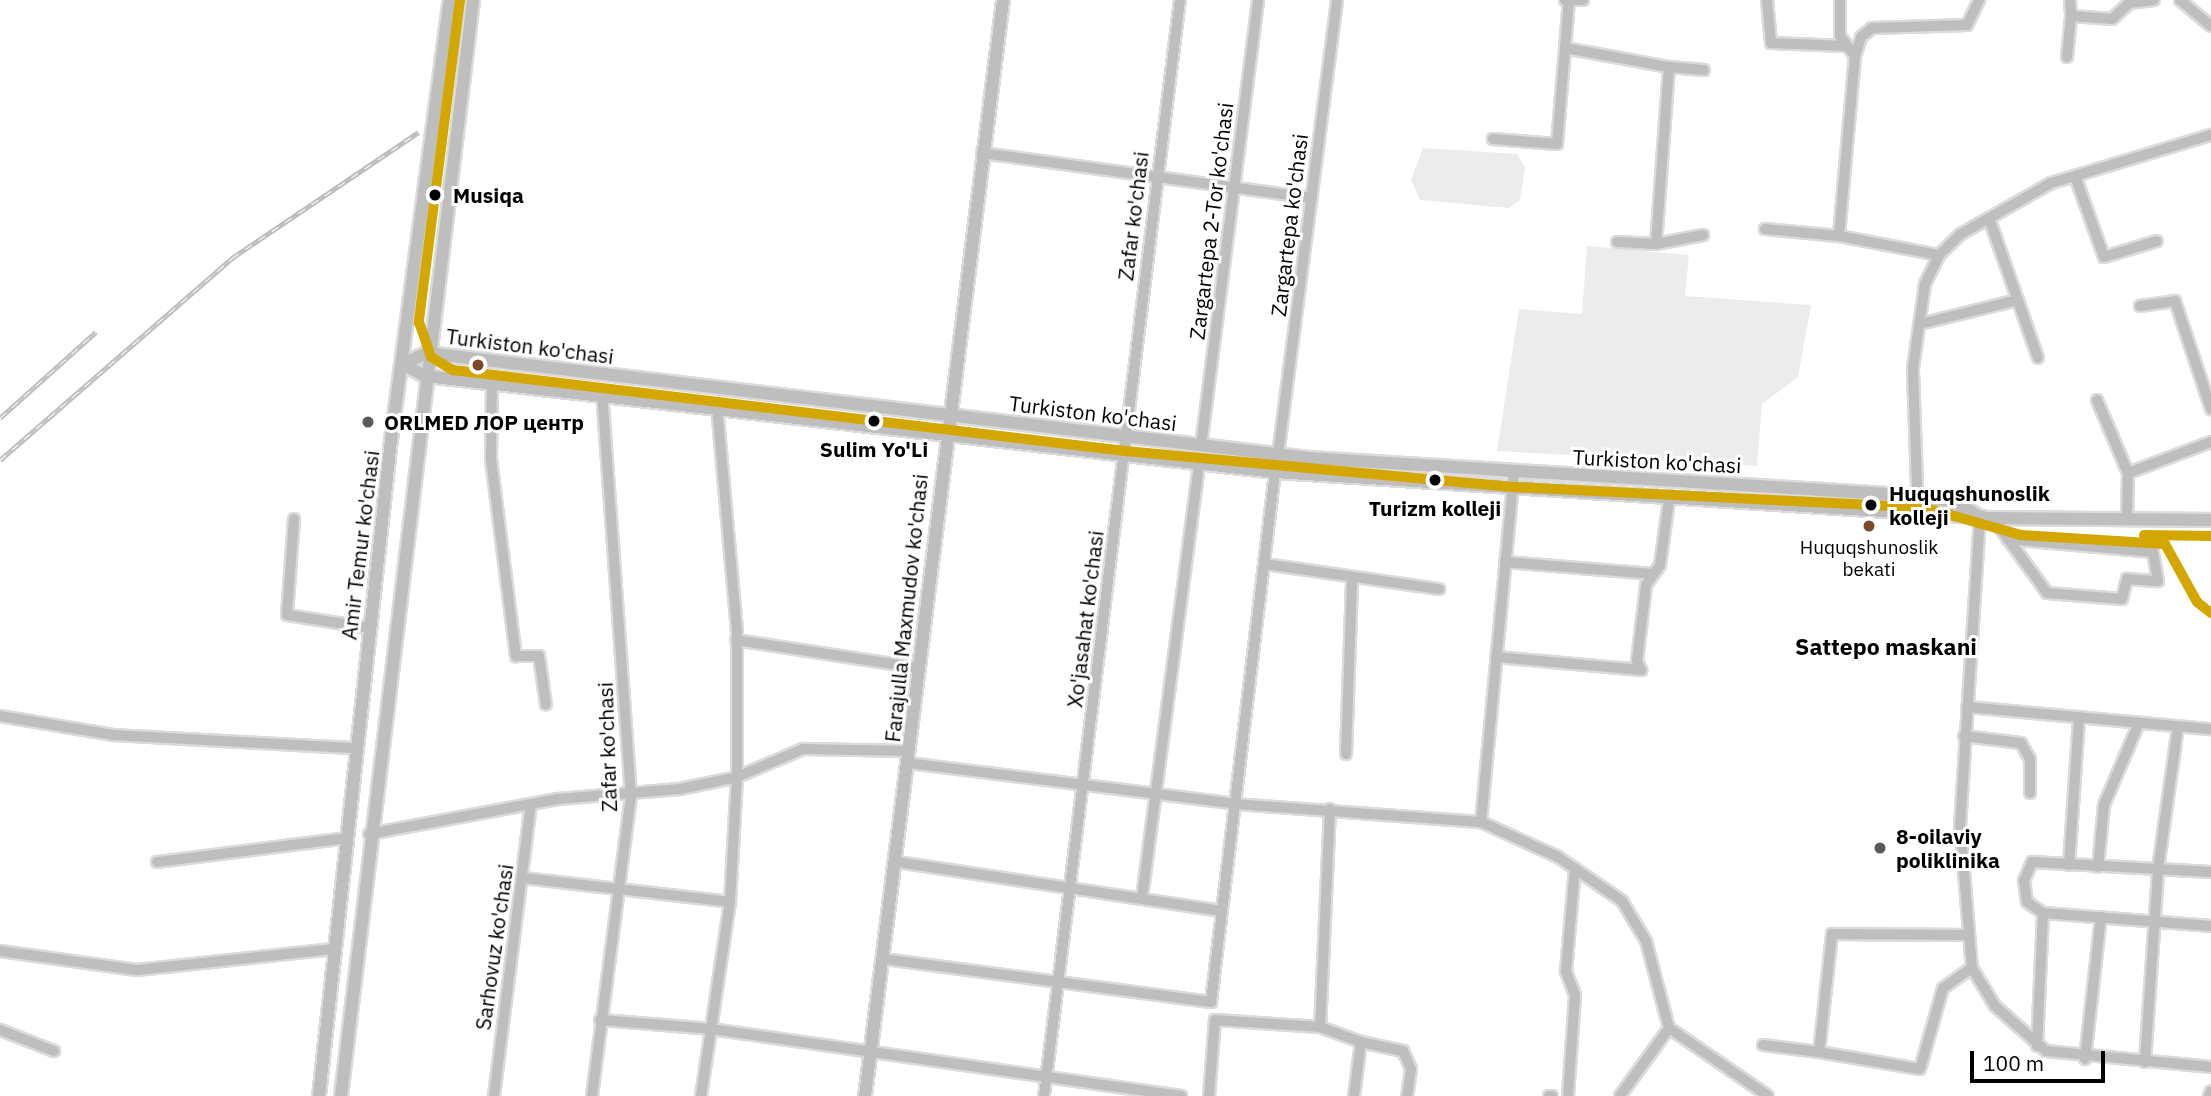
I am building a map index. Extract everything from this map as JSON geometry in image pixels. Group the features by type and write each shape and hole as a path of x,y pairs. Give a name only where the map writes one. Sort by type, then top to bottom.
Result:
{"main road":[{"name":"Amir Temur ko'chasi","path":"319,1096 370,628 450,0"},
{"name":"Amir Temur ko'chasi","path":"341,1096 369,834 473,0"},
{"name":"Farajulla Maxmudov ko'chasi","path":"865,1096 897,862 945,436 1003,0"},
{"name":"Turkiston ko'chasi","path":"402,364 427,353 1278,455 1514,473 1918,496 1956,502 1987,518"},
{"name":"Turkiston ko'chasi","path":"402,364 425,376 1275,472 1515,492 1987,518 2211,520"}],"street":[{"name":"Zafar ko'chasi","path":"1124,455 1180,0"},
{"name":"Zargartepa 2-Tor ko'chasi","path":"1201,446 1236,189 1258,0"},
{"name":"Zargartepa ko'chasi","path":"1278,455 1336,0"},
{"path":"1493,139 1557,144 1567,0 1582,0"},
{"path":"1767,0 1771,43 1846,46"},
{"path":"1840,0 1846,46 1855,55"},
{"path":"1839,236 1855,55 1861,37 1872,28 1967,25 1979,0"},
{"path":"2067,57 2070,0"},
{"path":"2071,16 2112,19 2129,4 2154,0"},
{"path":"2180,0 2211,26"},
{"path":"1565,48 1669,67 1704,70"},
{"path":"1656,244 1669,67"},
{"path":"1918,514 1913,368 1926,284 1939,255 1989,218 2075,176 2211,135"},
{"path":"982,153 1312,198"},
{"path":"2075,176 2104,257 2157,241"},
{"path":"1989,218 2038,358"},
{"path":"1765,229 1839,236 1939,255"},
{"path":"1617,242 1656,244 1703,234"},
{"path":"1920,324 2018,300"},
{"path":"2140,306 2175,301 2211,408"},
{"path":"492,384 491,459 516,656 539,656 546,705"},
{"name":"Zafar ko'chasi","path":"592,1096 600,1020 632,796 602,396"},
{"path":"2097,400 2128,473 2127,519"},
{"path":"701,1096 730,902 737,777 736,640 717,409"},
{"path":"2128,473 2211,442"},
{"name":"Xo'jasahat ko'chasi","path":"1044,1096 1061,985 1124,455"},
{"path":"1142,898 1199,463"},
{"path":"884,959 1061,985 1210,1002 1275,472"},
{"path":"1482,822 1505,562 1515,492 1514,473"},
{"path":"1496,657 1642,670 1637,661 1646,585 1654,574 1669,500"},
{"path":"1987,518 2008,539 2047,593 2122,599 2127,579 2158,581 2159,559 2153,552 2008,539"},
{"path":"1987,518 1964,736 1960,823 1966,935 1972,968 1986,995 2037,1046 2085,1059 2211,1067"},
{"path":"294,519 287,615 370,628"},
{"path":"1505,562 1654,574"},
{"path":"1265,564 1352,580 1439,589"},
{"path":"1346,754 1352,580"},
{"path":"736,640 919,668"},
{"path":"1967,707 2211,729"},
{"path":"0,716 102,734 356,748"},
{"path":"2069,865 2079,717"},
{"path":"2098,867 2104,805 2139,723"},
{"path":"2146,1062 2153,920 2178,727"},
{"path":"1964,736 2021,743 2030,759 2030,793"},
{"path":"369,834 531,804 632,796 737,777 803,749 909,757 1084,788 1235,804 1330,808 1482,822 1604,885 1636,919 1669,1028 1768,1096"},
{"name":"Sarhovuz ko'chasi","path":"494,1096 524,878 531,804"},
{"path":"1320,1027 1330,808"},
{"path":"158,862 346,838"},
{"path":"897,862 1220,911"},
{"path":"2211,872 2032,862 2024,869 2027,902 2043,913 2211,926"},
{"path":"1567,1096 1574,995 1566,971 1575,868"},
{"path":"524,878 620,892 730,902"},
{"path":"2037,1046 2043,913"},
{"path":"2085,1059 2101,917"},
{"path":"1819,1052 1832,934 1966,935"},
{"path":"0,951 136,970 334,949"},
{"path":"1763,1045 1920,1069 1943,988 1972,968"},
{"path":"600,1020 711,1029 1046,1080 1181,1096"},
{"path":"1209,1096 1215,1020 1320,1027 1361,1042 1403,1051 1411,1069 1407,1096"},
{"path":"1620,1096 1669,1028"},
{"path":"0,1030 54,1051"},
{"path":"1354,1096 1361,1042"},
{"path":"2209,1096 2211,1091"}],"shaded area":[{"path":"1423,148 1517,154 1525,167 1520,200 1509,208 1420,200 1411,180"},
{"path":"1587,246 1689,255 1685,296 1811,305 1798,377 1762,404 1757,466 1497,451 1519,309 1582,314"}],"railway":[{"path":"0,460 232,258 419,132"},
{"path":"0,418 96,332"}],"transit line":[{"path":"460,0 419,322 431,357 453,370 1125,451 1515,487 1926,508 2021,535 2165,544 2197,602 2211,613"},
{"path":"2144,535 2211,536"}],"place":[{"name":"Musiqa","path":"435,195"},
{"name":"Sulim Yo'Li","path":"874,421"},
{"name":"ORLMED ЛОР центр","path":"368,422"},
{"name":"Turizm kolleji","path":"1435,480"},
{"name":"Huquqshunoslik kolleji","path":"1871,505"},
{"name":"Huquqshunoslik bekati","path":"1869,526"},
{"name":"8-oilaviy poliklinika","path":"1880,848"}],"district":[{"name":"Sattepo maskani","path":"1886,646"}]}
